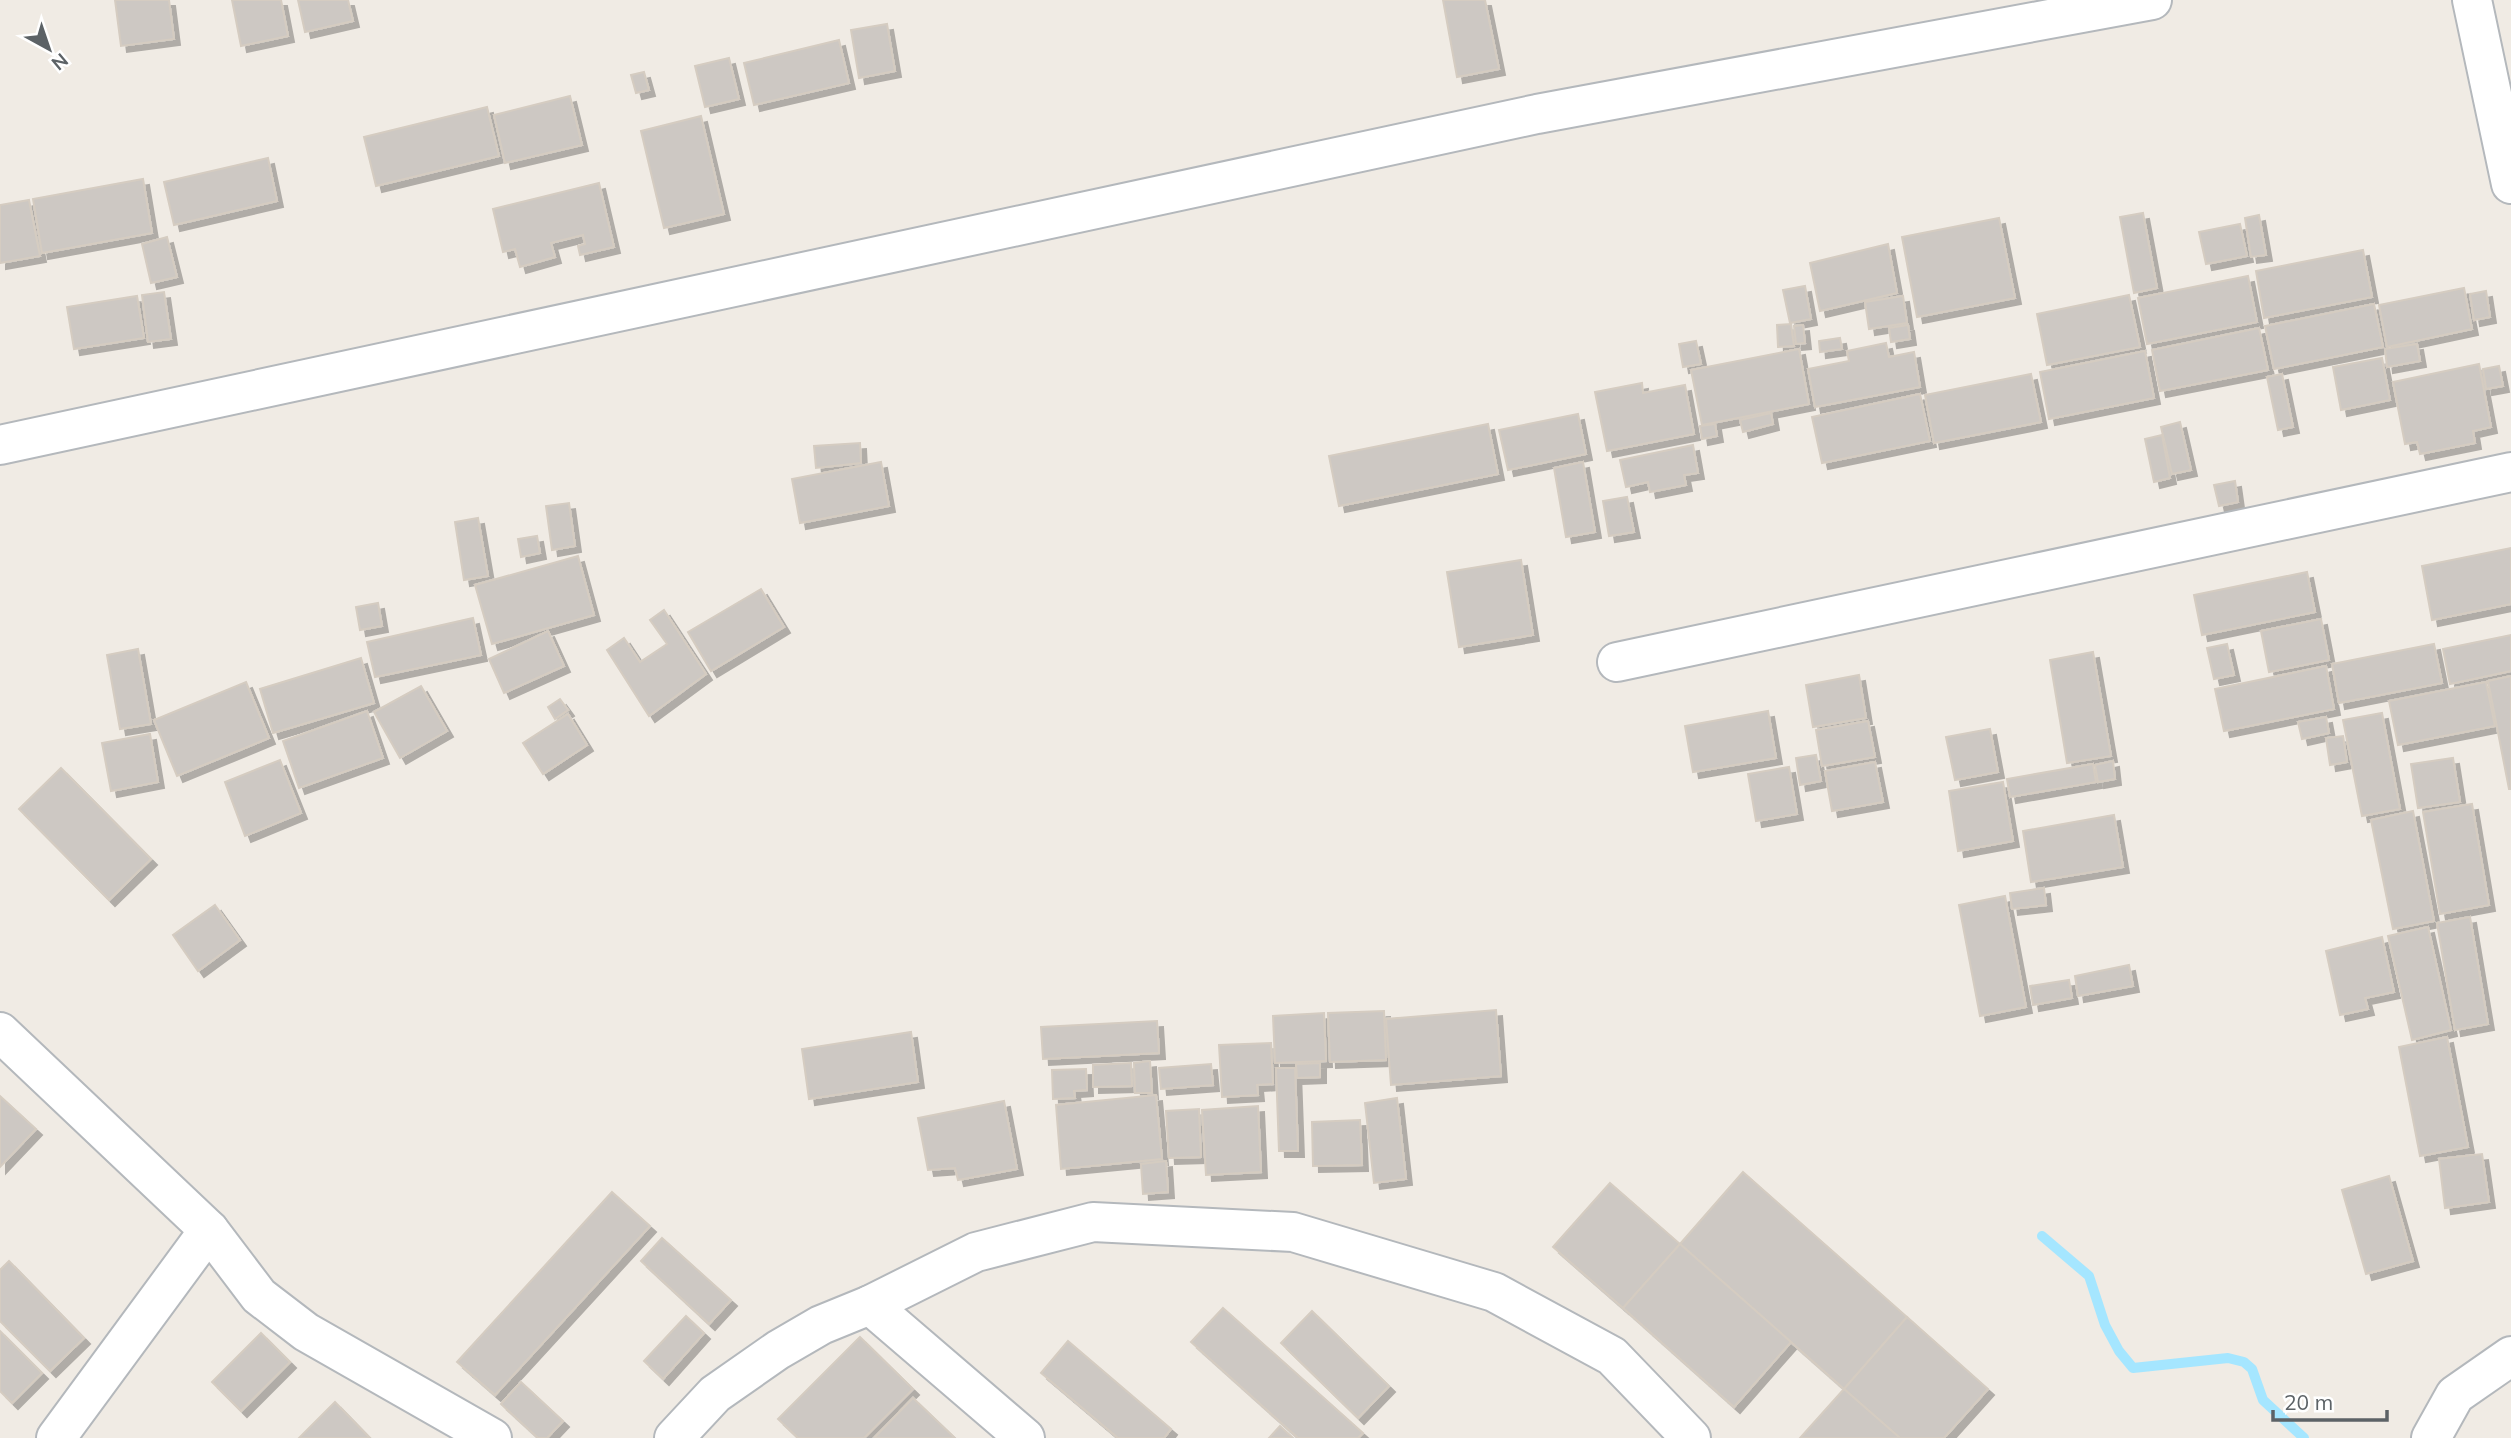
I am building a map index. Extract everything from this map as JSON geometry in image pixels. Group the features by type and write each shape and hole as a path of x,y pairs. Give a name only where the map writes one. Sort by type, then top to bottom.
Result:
{"street":[{"path":"0,445 1523,117 2152,0"},
{"path":"2472,0 2511,184"},
{"path":"1617,662 2511,472"},
{"path":"0,1032 209,1230 259,1296 306,1332 492,1438"},
{"path":"674,1438 715,1394 778,1350 821,1325 870,1305 976,1252 1093,1222 1293,1232 1494,1293 1612,1356 1691,1438"},
{"path":"56,1438 209,1230"},
{"path":"870,1305 1025,1438"},
{"path":"2431,1438 2455,1395 2511,1356"}],"building":[{"path":"115,0 169,0 174,39 121,46"},
{"path":"232,0 281,0 288,36 241,46"},
{"path":"298,0 348,0 353,21 305,32"},
{"path":"1443,0 1485,0 1499,69 1457,77"},
{"path":"887,24 895,71 859,78 851,30"},
{"path":"839,40 849,83 754,105 744,63"},
{"path":"729,58 739,99 705,107 695,66"},
{"path":"644,72 649,90 636,93 631,75"},
{"path":"570,96 582,145 505,163 494,115"},
{"path":"487,107 499,156 376,186 364,137"},
{"path":"701,116 724,214 664,228 641,131"},
{"path":"268,158 277,201 174,225 164,182"},
{"path":"143,179 152,233 42,253 33,199"},
{"path":"599,183 614,247 580,255 578,246 585,244 583,235 551,243 555,257 520,267 515,249 503,252 493,209"},
{"path":"29,200 40,256 0,263 0,205"},
{"path":"2143,213 2157,288 2134,293 2120,217"},
{"path":"2259,215 2266,255 2251,257 2245,218"},
{"path":"1999,218 2015,298 1917,317 1902,237"},
{"path":"2240,224 2247,256 2206,264 2199,232"},
{"path":"167,237 177,277 151,283 142,244"},
{"path":"1888,244 1897,293 1820,311 1810,263"},
{"path":"2363,250 2372,297 2264,318 2256,271"},
{"path":"2248,276 2257,322 2147,344 2138,298"},
{"path":"1805,286 1811,319 1790,323 1783,290"},
{"path":"2464,288 2472,329 2387,347 2379,305"},
{"path":"2486,291 2490,317 2474,320 2470,294"},
{"path":"164,292 171,339 148,342 142,295"},
{"path":"2129,295 2140,347 2047,365 2037,314"},
{"path":"137,296 144,338 74,349 67,307"},
{"path":"1903,296 1907,323 1869,329 1865,302"},
{"path":"2374,304 2383,347 2274,369 2265,326"},
{"path":"1791,324 1794,346 1778,347 1777,325"},
{"path":"1803,325 1805,343 1796,344 1794,326"},
{"path":"1908,325 1910,339 1891,342 1889,328"},
{"path":"2259,328 2268,370 2160,391 2152,350"},
{"path":"1840,338 1842,349 1820,352 1819,341"},
{"path":"1696,341 1701,364 1683,367 1679,344"},
{"path":"1886,343 1889,357 1914,352 1920,387 1815,407 1808,369 1849,361 1847,351"},
{"path":"2417,344 2420,361 2387,367 2385,349"},
{"path":"1799,349 1809,404 1702,425 1691,370"},
{"path":"2145,351 2154,398 2049,419 2040,372"},
{"path":"2382,358 2390,400 2341,410 2333,367"},
{"path":"2479,364 2491,427 2473,431 2475,443 2420,454 2417,442 2405,444 2393,382"},
{"path":"2499,366 2503,386 2486,389 2483,369"},
{"path":"2031,374 2041,422 1934,443 1925,395"},
{"path":"2282,374 2293,427 2278,430 2267,377"},
{"path":"1642,383 1643,393 1685,385 1694,434 1607,451 1595,392"},
{"path":"1920,394 1930,441 1822,463 1812,417"},
{"path":"1771,413 1773,424 1743,432 1740,420"},
{"path":"1578,414 1586,454 1508,470 1499,430"},
{"path":"2180,422 2191,470 2172,474 2161,427"},
{"path":"1488,424 1498,474 1339,506 1329,456"},
{"path":"1715,424 1717,436 1702,439 1700,426"},
{"path":"2162,435 2170,478 2154,482 2145,439"},
{"path":"860,443 861,463 816,468 814,446"},
{"path":"1693,445 1698,473 1684,475 1686,485 1650,492 1648,482 1626,487 1620,460"},
{"path":"881,462 889,506 800,523 792,479"},
{"path":"1583,462 1595,532 1566,537 1554,468"},
{"path":"2235,481 2238,502 2219,506 2214,485"},
{"path":"1627,497 1634,532 1609,536 1603,501"},
{"path":"569,503 575,546 552,550 546,506"},
{"path":"478,518 488,576 464,580 455,522"},
{"path":"537,536 540,553 521,557 518,539"},
{"path":"2511,548 2511,604 2432,620 2422,566"},
{"path":"578,556 594,615 492,644 475,585"},
{"path":"1521,560 1533,635 1459,647 1447,572"},
{"path":"2307,572 2315,612 2202,635 2194,595"},
{"path":"761,589 784,627 711,671 688,632"},
{"path":"378,603 382,626 360,630 356,607"},
{"path":"664,610 706,674 649,716 607,650 624,638 640,662 667,644 650,620"},
{"path":"473,618 481,655 375,677 367,642"},
{"path":"2321,619 2329,660 2269,672 2261,631"},
{"path":"548,631 564,666 504,693 489,659"},
{"path":"2511,635 2511,671 2450,684 2443,649"},
{"path":"2227,644 2234,675 2214,679 2207,648"},
{"path":"2434,644 2442,683 2339,703 2332,664"},
{"path":"138,649 151,724 120,729 107,655"},
{"path":"2093,652 2111,756 2067,763 2050,660"},
{"path":"361,658 374,703 273,733 260,689"},
{"path":"2326,666 2334,709 2224,731 2215,689"},
{"path":"1859,675 1866,718 1813,727 1806,685"},
{"path":"2511,676 2511,789 2509,789 2488,681"},
{"path":"246,682 269,738 177,776 154,720"},
{"path":"2486,682 2495,726 2398,745 2389,701"},
{"path":"421,686 447,731 400,758 374,712"},
{"path":"560,699 568,710 555,719 548,707"},
{"path":"367,711 383,758 299,788 283,741"},
{"path":"1768,711 1776,758 1693,772 1685,726"},
{"path":"2382,713 2400,809 2362,816 2343,720"},
{"path":"568,714 587,745 543,774 523,743"},
{"path":"2326,717 2329,733 2302,739 2298,722"},
{"path":"1868,721 1875,757 1822,766 1816,730"},
{"path":"1990,729 1998,772 1955,780 1946,737"},
{"path":"150,734 158,782 111,791 102,743"},
{"path":"2343,736 2347,762 2330,765 2326,738"},
{"path":"1816,755 1821,781 1800,785 1796,758"},
{"path":"2453,758 2460,802 2418,808 2411,764"},
{"path":"280,760 301,813 245,836 225,782"},
{"path":"2113,761 2115,779 2098,782 2095,765"},
{"path":"1875,762 1883,802 1832,811 1825,771"},
{"path":"2093,764 2096,782 2010,797 2007,779"},
{"path":"1789,767 1797,814 1756,821 1748,774"},
{"path":"61,768 151,859 109,900 19,809"},
{"path":"2003,782 2013,841 1958,851 1949,791"},
{"path":"2472,804 2489,905 2440,914 2423,812"},
{"path":"2413,811 2434,921 2393,929 2371,820"},
{"path":"2114,815 2123,867 2031,882 2023,831"},
{"path":"2044,888 2046,905 2012,909 2010,893"},
{"path":"2005,896 2026,1007 1980,1016 1959,905"},
{"path":"215,905 240,940 198,971 173,935"},
{"path":"2470,917 2488,1024 2455,1030 2437,923"},
{"path":"2428,927 2451,1030 2412,1040 2388,936"},
{"path":"2382,937 2394,992 2365,998 2368,1009 2340,1015 2326,951"},
{"path":"2129,965 2133,986 2078,996 2075,976"},
{"path":"2069,980 2072,998 2033,1005 2030,986"},
{"path":"1496,1010 1501,1076 1391,1085 1386,1019"},
{"path":"1384,1011 1386,1060 1330,1062 1328,1013"},
{"path":"1324,1013 1326,1061 1275,1063 1273,1016"},
{"path":"1157,1021 1159,1053 1043,1059 1041,1027"},
{"path":"911,1032 918,1082 809,1099 802,1049"},
{"path":"2447,1037 2468,1147 2420,1156 2399,1047"},
{"path":"1271,1043 1273,1084 1257,1085 1258,1095 1222,1097 1219,1045"},
{"path":"1150,1061 1152,1093 1135,1093 1134,1063"},
{"path":"1131,1063 1132,1086 1093,1087 1093,1065"},
{"path":"1320,1063 1320,1077 1297,1078 1296,1064"},
{"path":"1211,1064 1213,1085 1161,1089 1159,1068"},
{"path":"1276,1068 1295,1068 1298,1151 1279,1151"},
{"path":"1086,1069 1087,1090 1074,1091 1075,1098 1053,1099 1052,1070"},
{"path":"1156,1095 1162,1159 1061,1169 1056,1105"},
{"path":"0,1096 36,1129 0,1167"},
{"path":"1397,1098 1406,1179 1374,1183 1365,1103"},
{"path":"1004,1101 1017,1169 958,1180 955,1168 928,1170 918,1118"},
{"path":"1258,1106 1261,1172 1206,1175 1202,1110"},
{"path":"1199,1109 1201,1157 1169,1158 1166,1111"},
{"path":"1360,1120 1362,1165 1313,1166 1312,1122"},
{"path":"2482,1154 2489,1202 2445,1208 2439,1159"},
{"path":"1166,1161 1168,1192 1143,1194 1141,1164"},
{"path":"1743,1172 1907,1317 1844,1389 1680,1244"},
{"path":"2389,1176 2413,1261 2366,1274 2342,1190"},
{"path":"1610,1183 1680,1244 1623,1308 1553,1247"},
{"path":"612,1192 650,1226 495,1395 457,1362"},
{"path":"662,1238 731,1300 709,1324 641,1261"},
{"path":"1680,1244 1791,1342 1734,1407 1623,1308"},
{"path":"9,1261 84,1338 50,1371 0,1321 0,1270"},
{"path":"1223,1308 1363,1433 1358,1438 1298,1438 1191,1342"},
{"path":"1312,1311 1389,1386 1358,1418 1281,1343"},
{"path":"686,1316 704,1333 663,1379 644,1361"},
{"path":"1907,1317 1988,1389 1944,1438 1900,1438 1844,1389"},
{"path":"0,1331 42,1373 12,1403 0,1391"},
{"path":"261,1333 290,1362 241,1411 212,1382"},
{"path":"860,1337 913,1389 864,1438 798,1438 778,1419"},
{"path":"1068,1341 1171,1429 1164,1438 1118,1438 1041,1373"},
{"path":"521,1382 563,1421 547,1438 538,1438 501,1404"},
{"path":"1844,1389 1900,1438 1800,1438"},
{"path":"913,1398 955,1438 874,1438"},
{"path":"335,1402 370,1438 299,1438"},
{"path":"1280,1426 1293,1438 1269,1438"}],"waterway":[{"path":"2042,1236 2089,1276 2105,1325 2119,1351 2133,1368 2228,1358 2244,1362 2252,1369 2263,1400 2304,1438"}]}
